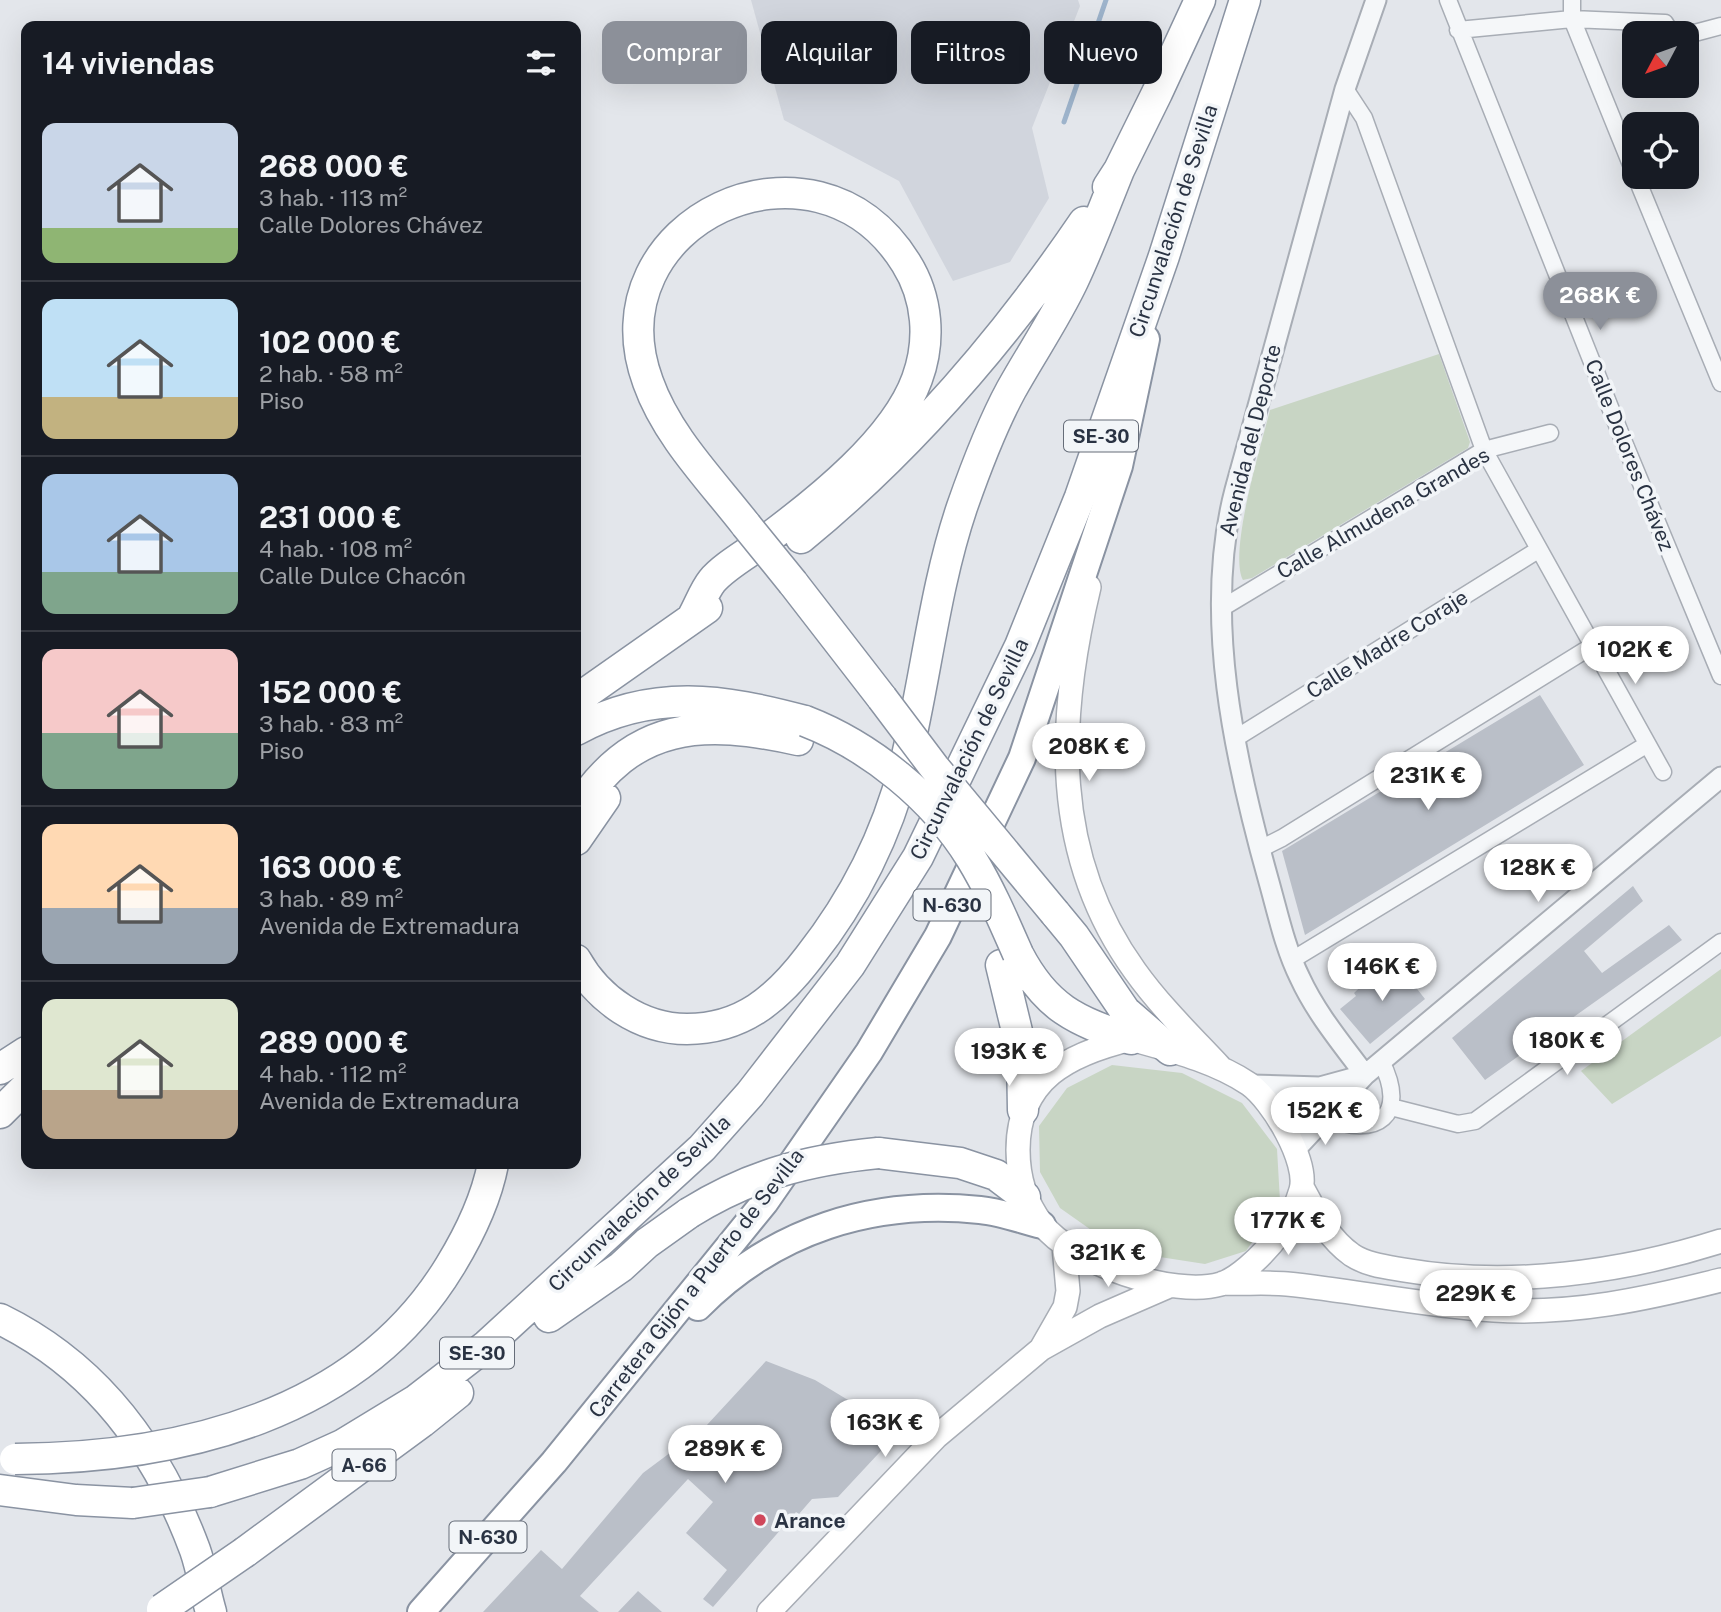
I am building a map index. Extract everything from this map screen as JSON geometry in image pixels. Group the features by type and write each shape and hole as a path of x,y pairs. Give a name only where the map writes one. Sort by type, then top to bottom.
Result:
{"highway":[{"path":"581,968 594,988 626,1012 661,1026 698,1029 737,1021 766,1004 796,974 829,932 861,879 887,822 905,765 943,575 978,464 1011,391 1073,282 1119,170 1199,0"},
{"name":"Circunvalación de Sevilla","path":"0,1490 37,1496 133,1503 210,1492 300,1464 342,1446 416,1400 487,1345 702,1148 750,1094 850,965 918,857 1025,634 1080,496 1164,256 1245,0"},
{"path":"581,696 761,569 835,510 927,421 997,343 1036,292 1119,170"},
{"path":"692,618 713,580 777,532 849,470 884,435 910,397 923,362 926,323 922,301 916,282 900,253 873,223 845,205 816,195 784,192 749,195 708,212 683,231 664,253 650,279 641,312 642,364 654,397 678,437 746,525 793,583 934,767 1074,936 1125,1011 1170,1050"},
{"name":"Carretera Gijón a Puerto de Sevilla","path":"421,1612 554,1462 765,1202 869,1052 938,936 1022,758 1119,466 1164,256"},
{"path":"581,728 614,711 660,702 686,701 742,706 805,721 835,734 868,755 930,807 970,857 1010,959 1022,1052 1023,1110"},
{"path":"581,805 616,762 666,734 716,728 755,730 798,740 834,755 901,803 942,849 1010,959 1051,1002 1088,1025 1131,1040"},
{"path":"581,832 617,784 637,765 680,740 688,731"},
{"path":"0,1069 21,1055"},
{"path":"0,1092 21,1077"},
{"path":"0,1113 21,1092"},
{"name":"A-66","path":"160,1611 422,1422 549,1317 631,1236 702,1148"},
{"path":"549,1317 621,1267 647,1243 689,1213 757,1177 819,1160 878,1153 960,1163 996,1175 1025,1197"},
{"path":"7,1458 92,1457 158,1447 272,1413 337,1381 382,1349 425,1304 466,1237 484,1196 492,1169"},
{"path":"554,1462 720,1286 753,1261 798,1235 859,1216 916,1208 983,1210 1042,1225"},
{"path":"0,1319 60,1357 104,1395 136,1433 169,1487 196,1553 208,1608"}],"main road":[{"path":"1119,466 1085,605 1073,672 1066,751 1071,821 1087,880 1123,953 1152,993 1222,1070"},
{"path":"1721,1241 1675,1255 1601,1270 1513,1277 1426,1274 1379,1266 1355,1257 1336,1242 1322,1224 1302,1187 1296,1150 1284,1124 1251,1085 1222,1070 1170,1050 1131,1040 1102,1046 1049,1075 1032,1091 1023,1110 1018,1138 1018,1166 1025,1197 1042,1225 1064,1246 1121,1271 1169,1286 1286,1284 1413,1302 1493,1310 1536,1311 1626,1303 1721,1280"},
{"path":"1223,1283 1246,1269 1266,1251 1286,1223 1302,1187"},
{"path":"1041,1349 1065,1307 1068,1291 1064,1246"},
{"path":"769,1612 936,1437 1041,1349 1100,1316 1169,1286"}],"street":[{"name":"Avenida del Deporte","path":"1365,1075 1312,1000 1292,960 1260,849 1236,738 1227,685 1222,608 1224,539 1230,508 1345,89 1376,0"},
{"name":"Calle Dolores Chávez","path":"1448,0 1721,676"},
{"path":"1572,0 1572,19 1622,142"},
{"path":"1458,30 1572,19 1622,21"},
{"path":"1699,32 1721,26"},
{"path":"1345,89 1364,118 1484,450 1662,772"},
{"path":"1641,189 1721,383"},
{"name":"Calle Almudena Grandes","path":"1222,608 1484,450 1550,433"},
{"name":"Calle Madre Coraje","path":"1236,738 1538,550"},
{"path":"1260,849 1592,646"},
{"path":"1292,960 1646,745"},
{"path":"1296,1150 1365,1075 1721,777"},
{"path":"1391,1107 1458,1124 1475,1121 1721,942"},
{"path":"1325,1117 1347,1126 1365,1126 1373,1124 1391,1107 1391,1082 1381,1062"},
{"path":"1251,1085 1320,1087 1365,1075"}],"shaded area":[{"path":"751,0 1078,0 1080,6 1074,21 1044,21 1044,84 1049,84 1032,128 1049,198 1010,262 953,281 899,181 784,120 774,84 897,84 897,21 761,21 761,36"}],"green space":[{"path":"1439,354 1470,442 1468,448 1252,578 1243,580 1240,546 1243,523 1270,410"},
{"path":"1721,969 1721,1036 1612,1104 1581,1071"},
{"path":"1112,1065 1182,1073 1242,1103 1277,1149 1280,1201 1246,1251 1205,1264 1121,1251 1060,1208 1040,1172 1039,1126 1067,1088"}],"building":[{"path":"1540,695 1584,765 1305,935 1282,851"},
{"path":"1633,886 1643,901 1584,951 1602,973 1669,925 1682,940 1485,1080 1452,1038"},
{"path":"1396,962 1425,999 1370,1044 1340,1009 1356,996 1354,993 1378,970 1381,975"},
{"path":"766,1361 815,1380 891,1426 892,1439 838,1497 812,1499 799,1514 796,1512 713,1607 703,1599 727,1570 686,1533 713,1502 688,1479 580,1596 599,1612 483,1612 541,1550 562,1569 643,1473 706,1426"},
{"path":"638,1591 662,1612 618,1612"}],"waterway":[{"path":"1064,122 1106,0"}],"place":[{"name":"Arance","path":"760,1520"}]}
